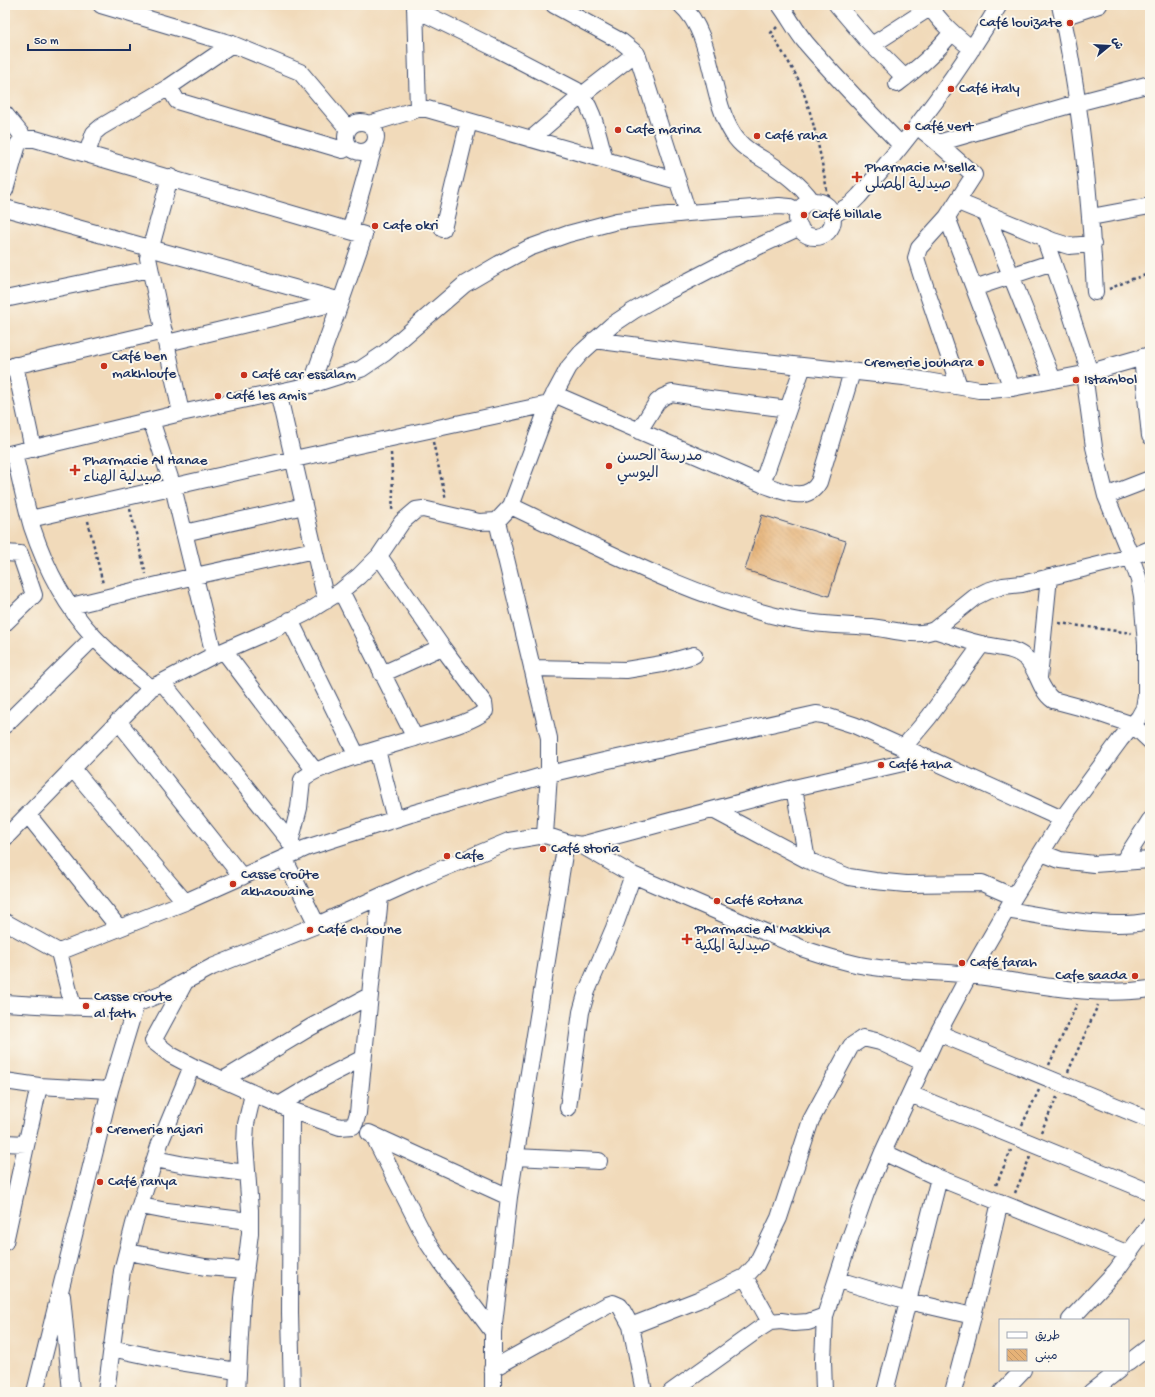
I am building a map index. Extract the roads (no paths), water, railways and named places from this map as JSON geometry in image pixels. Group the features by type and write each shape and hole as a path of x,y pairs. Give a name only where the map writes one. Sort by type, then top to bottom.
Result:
{"street":[{"path":"101,5 232,44 300,72 348,129"},
{"path":"554,5 622,42 636,53 640,61 688,213"},
{"path":"681,5 690,15 698,30 705,48 724,115 733,135 747,149 795,182 807,193 812,201"},
{"path":"832,213 850,205 860,196 917,126 958,72 999,5"},
{"path":"1095,292 1093,244 1085,150 1061,11 1098,5"},
{"path":"872,45 930,6 934,14 972,50"},
{"path":"418,109 415,7 576,90 582,95 589,106 606,160"},
{"path":"843,7 900,82 934,53 952,32"},
{"path":"784,11 807,44 901,145"},
{"path":"87,153 94,133 101,127 169,87 232,44"},
{"path":"531,140 582,95 636,53"},
{"path":"938,143 1077,103 1150,84"},
{"path":"169,87 177,101 343,150 349,146"},
{"path":"375,143 371,149 364,152 355,151 349,146 346,140 348,129 355,123 376,122 418,109 428,109 531,140 678,181"},
{"path":"5,114 25,139"},
{"path":"443,229 469,121"},
{"path":"350,231 375,143 376,122"},
{"path":"917,126 974,175 947,217 919,248 916,258 959,386"},
{"path":"5,190 15,150 18,144 25,139 35,139 170,177 364,235 311,385"},
{"path":"170,177 148,258 181,413"},
{"path":"812,201 823,202 832,213 831,226 824,234 813,236 807,234 800,227 798,222 799,211 802,206 812,201"},
{"path":"958,202 1069,246 1093,244"},
{"path":"294,847 156,685 94,637 71,606 52,575 41,551 9,454 181,413 311,385 361,369 385,353 465,284 529,248 590,227 617,221 688,213 779,206 790,207 799,211"},
{"path":"1091,217 1150,206"},
{"path":"5,208 341,301"},
{"path":"986,213 1053,380"},
{"path":"947,217 1012,388"},
{"path":"5,838 118,721 156,685 219,653 306,613 341,591 379,556 402,522 416,510 423,509 479,522 497,521 511,506 552,399 570,367 594,340 612,324 663,294 800,227"},
{"path":"824,1392 823,1360 825,1316 866,1193 883,1152 938,1033 968,975 1062,819 1120,740 1147,712 1146,595 1106,496 1094,447 1087,373 1044,237"},
{"path":"974,288 1053,262"},
{"path":"5,299 150,269"},
{"path":"34,449 10,367 341,301"},
{"path":"594,340 990,390 1012,388 1087,373 1146,356 1150,436"},
{"path":"762,484 803,366"},
{"path":"30,518 430,430 552,399 639,431 762,484 795,495 806,493 814,489 819,482 852,372"},
{"path":"278,392 326,601"},
{"path":"639,431 657,402 663,396 672,393 788,409"},
{"path":"151,420 173,487 195,576 219,653 315,771"},
{"path":"1106,496 1150,479"},
{"path":"184,533 304,506"},
{"path":"511,506 683,586 759,612 809,623 887,629 919,634 934,630 979,594 996,588 1022,584 1131,557 1150,549"},
{"path":"497,521 549,738 549,774 544,835"},
{"path":"71,606 195,576 314,550"},
{"path":"5,553 20,554 34,595 5,623"},
{"path":"294,847 302,780 308,774 357,756 469,720 485,711 484,703 442,647 379,556"},
{"path":"1039,678 1049,577"},
{"path":"341,591 415,738"},
{"path":"290,620 357,756"},
{"path":"934,630 982,644 1006,649 1021,655 1030,662 1049,697 1053,700 1083,708 1134,725 1150,741"},
{"path":"5,725 94,637"},
{"path":"902,748 929,717 982,644"},
{"path":"382,674 442,647"},
{"path":"532,668 626,670 662,664 694,654"},
{"path":"59,952 185,902 242,877 284,858 294,847 549,774 816,714 824,715 854,725 1062,819"},
{"path":"118,721 242,877"},
{"path":"377,750 395,819"},
{"path":"573,843 713,810 794,788 925,758"},
{"path":"73,769 185,902"},
{"path":"794,788 807,860"},
{"path":"713,810 807,860 842,874 860,879 906,884 982,883 1011,903 1054,918 1115,924 1150,921"},
{"path":"28,815 119,928"},
{"path":"1123,862 1150,820"},
{"path":"5,1003 116,1008 136,1004 165,992 212,967 316,925 425,876 509,841 544,835 573,843 633,875 804,948 860,965 887,969 968,975 1083,991 1104,992 1150,989"},
{"path":"493,1392 493,1332 509,1197 515,1157 573,843"},
{"path":"1042,854 1060,860 1094,864 1150,860"},
{"path":"284,858 316,925"},
{"path":"568,1108 581,1012 587,991 614,928 633,875"},
{"path":"353,1126 358,1113 380,897"},
{"path":"5,922 59,952 73,1007"},
{"path":"153,1042 184,982"},
{"path":"223,1080 311,1027 370,996"},
{"path":"35,1392 110,1090 136,1004"},
{"path":"938,1033 1150,1120"},
{"path":"127,1035 153,1042 171,1055 192,1066 285,1108 340,1128 353,1126 509,1197"},
{"path":"630,1326 698,1300 745,1277 756,1265 780,1218 811,1120 852,1046 863,1038 880,1042 924,1063"},
{"path":"285,1108 324,1078 363,1058"},
{"path":"106,1392 121,1279 134,1224 160,1143 192,1066"},
{"path":"5,1081 39,1086 110,1090"},
{"path":"5,1242 9,1203 26,1144 39,1086"},
{"path":"235,1392 242,1298 250,1222 244,1144 252,1094"},
{"path":"910,1094 1150,1192"},
{"path":"285,1108 292,1392"},
{"path":"373,1135 428,1244 493,1332"},
{"path":"5,1143 26,1144"},
{"path":"883,1152 939,1178 1129,1254"},
{"path":"515,1157 599,1161"},
{"path":"155,1159 185,1165 246,1173"},
{"path":"885,1392 939,1178"},
{"path":"953,1392 973,1316 995,1200"},
{"path":"141,1206 250,1222"},
{"path":"1071,1319 1116,1271 1150,1224"},
{"path":"128,1252 205,1267 246,1270"},
{"path":"745,1277 770,1322"},
{"path":"838,1280 908,1301 973,1316"},
{"path":"61,1285 71,1392"},
{"path":"492,1369 613,1303 620,1306 630,1326 644,1392"},
{"path":"671,1392 758,1329 770,1322 808,1322 825,1316"},
{"path":"1129,1362 1150,1346"},
{"path":"111,1348 167,1360 237,1371"},
{"path":"1002,1392 1022,1371"},
{"path":"1091,1392 1118,1371"}],"place":[{"name":"Café louizate","path":"1070,23"},
{"name":"Café italy","path":"951,89"},
{"name":"Café vert","path":"907,127"},
{"name":"Cafe marina","path":"618,130"},
{"name":"Café raha","path":"757,136"},
{"name":"Pharmacie M'sella صيدلية المصلى","path":"857,177"},
{"name":"Café billale","path":"804,215"},
{"name":"Cafe okri","path":"375,226"},
{"name":"Cremerie jouhara","path":"981,363"},
{"name":"Café ben makhloufe","path":"104,366"},
{"name":"Café car essalam","path":"244,375"},
{"name":"Istambol","path":"1076,380"},
{"name":"Café les amis","path":"218,396"},
{"name":"مدرسة الحسن اليوسي","path":"609,466"},
{"name":"Pharmacie Al Hanae صيدلية الهناء","path":"75,470"},
{"name":"Café taha","path":"881,765"},
{"name":"Café storia","path":"543,849"},
{"name":"Cafe","path":"447,856"},
{"name":"Casse croûte akhaouaine","path":"233,884"},
{"name":"Café Rotana","path":"717,901"},
{"name":"Café chaoune","path":"310,930"},
{"name":"Pharmacie Al Makkiya صيدلية المكية","path":"687,939"},
{"name":"Café farah","path":"962,963"},
{"name":"Cafe saada","path":"1135,976"},
{"name":"Casse croute al fath","path":"86,1006"},
{"name":"Cremerie najari","path":"99,1130"},
{"name":"Café ranya","path":"100,1182"}]}
